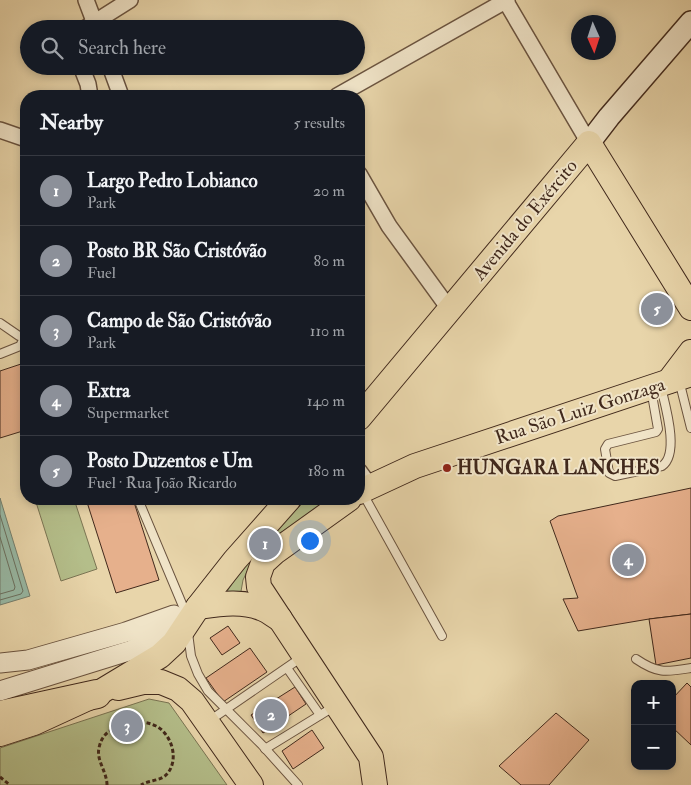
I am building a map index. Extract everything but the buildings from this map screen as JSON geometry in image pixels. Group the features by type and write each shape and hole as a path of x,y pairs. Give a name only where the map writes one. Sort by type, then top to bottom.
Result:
{"highway":[{"path":"0,715 97,694"}],"main road":[{"name":"Avenida do Exército","path":"365,411 609,117 691,22"},
{"path":"589,143 691,308"},
{"path":"670,381 691,352"},
{"name":"Rua São Luiz Gonzaga","path":"365,486 415,466 670,381"},
{"path":"0,734 34,723 97,694 160,656 174,643 190,614 284,505"},
{"name":"Rua São Luiz Gonzaga","path":"337,505 263,563 258,577 259,587 280,619 295,662 328,710 371,757 375,785"},
{"path":"190,614 215,604 239,604 262,608 280,619"},
{"path":"97,694 144,682 161,682 178,689 192,701 216,716 251,785"}],"street":[{"path":"86,0 91,20"},
{"path":"101,20 130,0"},
{"path":"348,90 506,0 589,143"},
{"path":"84,75 89,90"},
{"path":"113,75 119,90"},
{"path":"0,130 20,137"},
{"path":"365,184 389,226 450,310"},
{"path":"0,663 28,660 190,614"},
{"path":"0,691 132,650 149,642 190,614"}],"lane":[{"path":"0,324 12,332 20,334"},
{"path":"0,354 20,346"},
{"path":"670,381 668,460 662,466 615,476 611,475 606,450 608,444 656,432 670,381"},
{"path":"670,381 691,428"},
{"path":"365,498 442,636"},
{"path":"141,505 190,614 191,656 198,674 208,691 216,716 265,749 298,785"},
{"path":"636,659 649,668 663,671 691,668"},
{"path":"216,716 295,662"},
{"path":"265,749 328,710"}],"path":[{"path":"107,785 99,758 99,748 106,733 126,722 145,722 162,729 170,741 174,752 170,770 164,777 141,785"},
{"path":"0,777 10,785"}],"green space":[{"path":"37,505 76,505 97,569 61,581"},
{"path":"301,505 324,505 280,533 254,557 243,580 240,597 224,596 251,555"},
{"path":"149,699 169,703 227,785 0,785 0,748"}],"water":[{"path":"0,498 30,596 0,605"}],"place":[{"name":"Posto Duzentos e Um","path":"657,309"},
{"name":"HUNGARA LANCHES","path":"447,468"},
{"name":"Largo Pedro Lobianco","path":"265,544"},
{"name":"Extra","path":"628,560"},
{"name":"Posto BR São Cristóvão","path":"271,715"},
{"name":"Campo de São Cristóvão","path":"127,726"}]}
